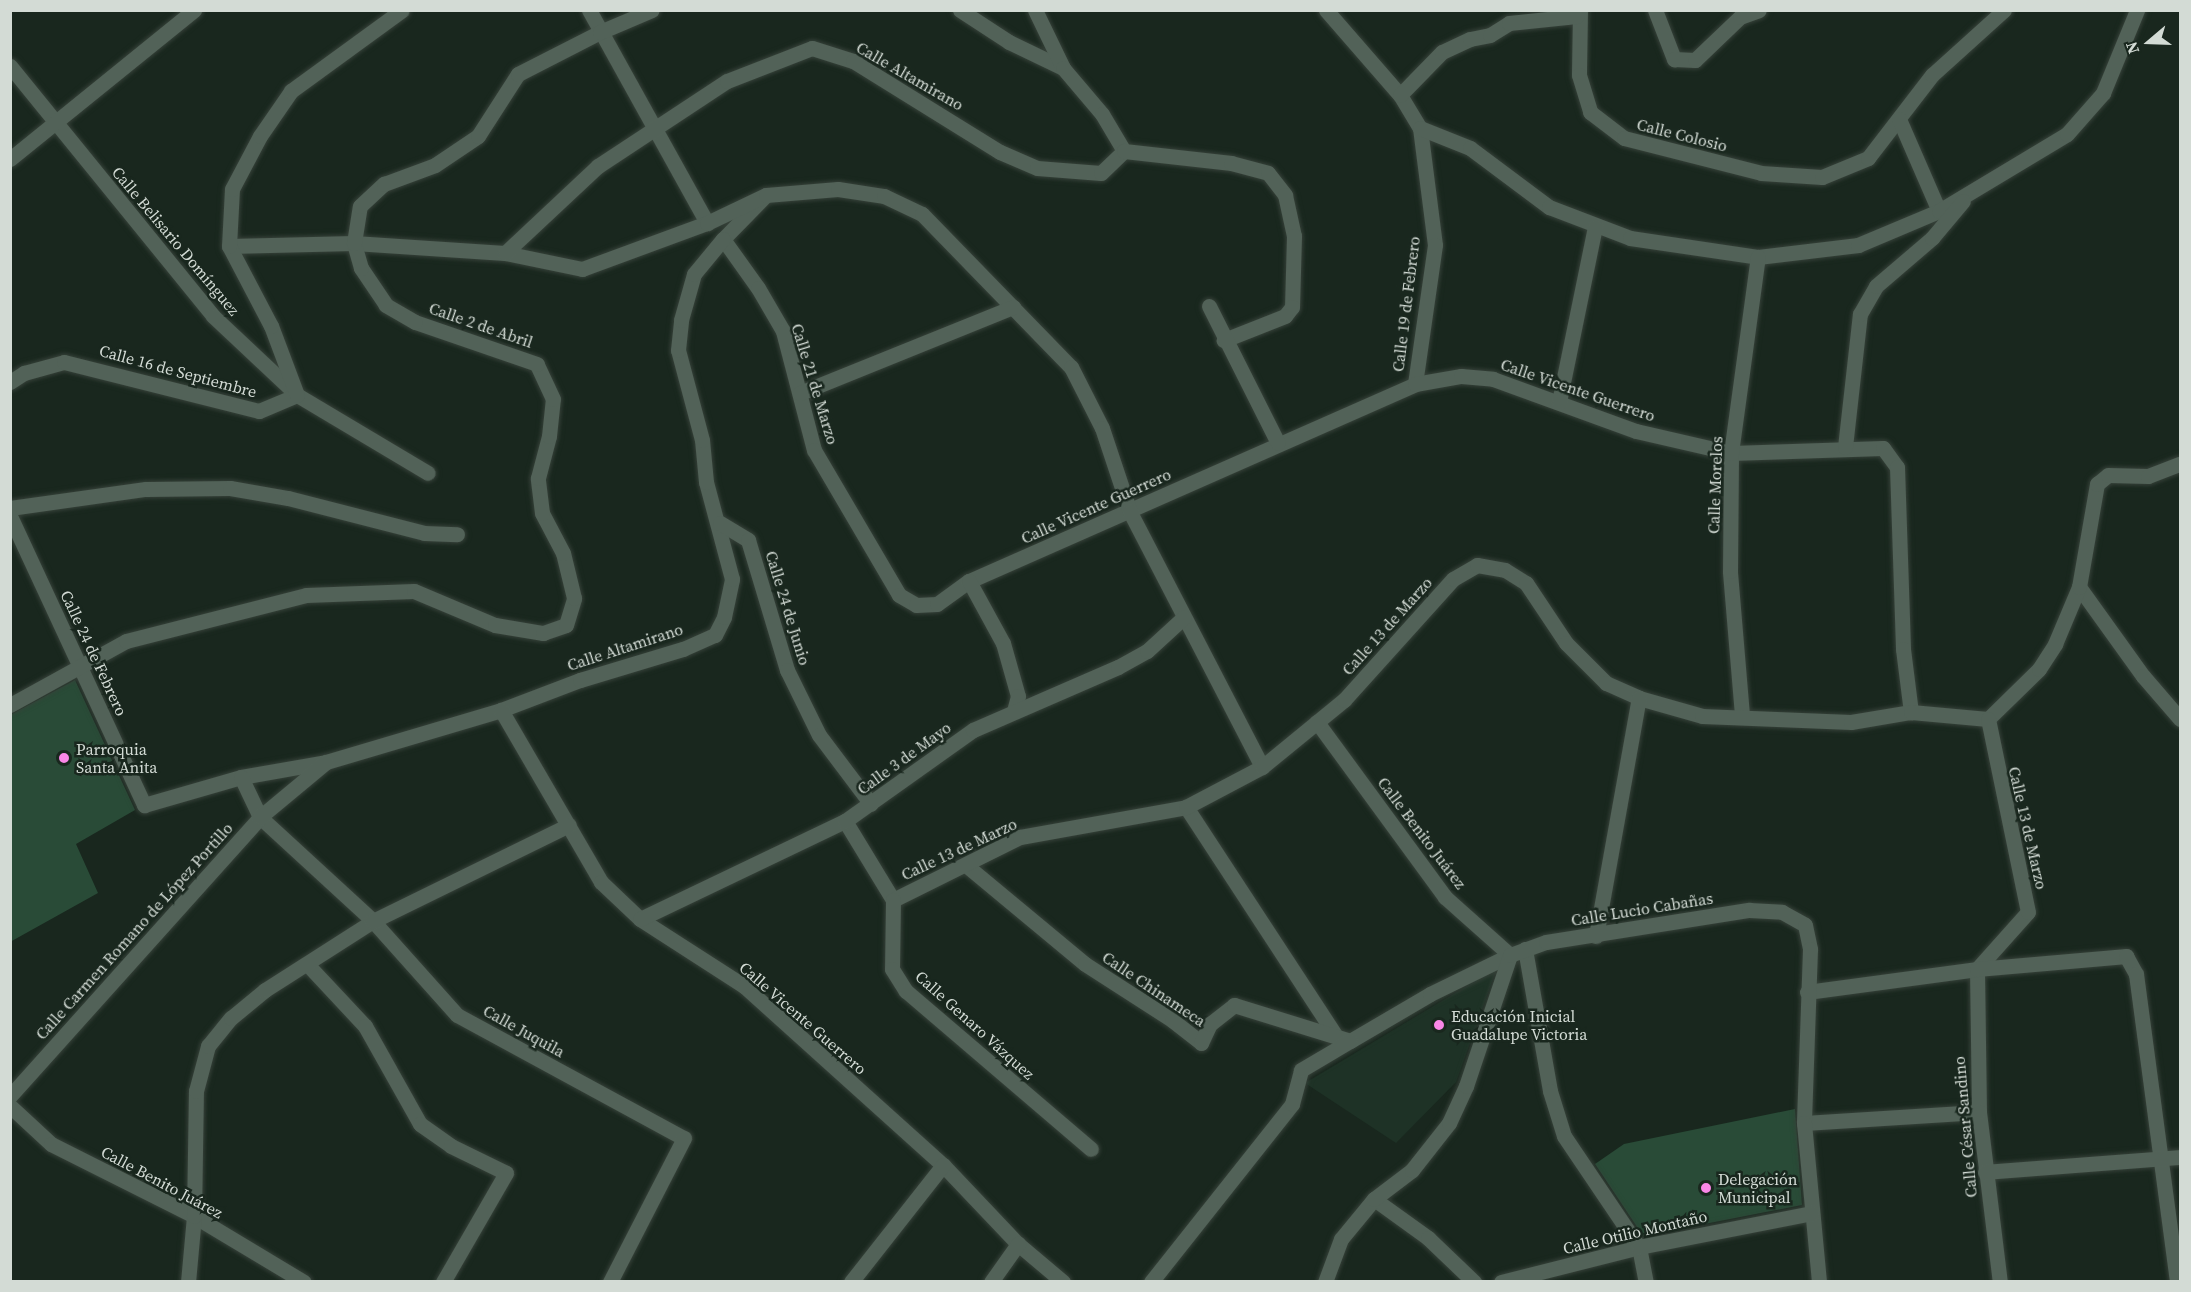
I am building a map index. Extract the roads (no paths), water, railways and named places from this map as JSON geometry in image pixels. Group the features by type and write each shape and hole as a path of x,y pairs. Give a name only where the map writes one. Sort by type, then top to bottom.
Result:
{"street":[{"path":"10,159 194,10"},
{"path":"297,395 271,326 229,246 232,189 260,136 291,91 402,10"},
{"path":"589,10 653,130 707,223"},
{"name":"Calle 2 de Abril","path":"10,705 81,663 126,641 306,595 414,591 495,625 543,633 566,625 574,598 563,553 542,513 538,478 549,436 553,399 537,364 415,322 386,305 361,268 354,243 360,206 384,184 435,165 478,136 518,74 600,32 652,10"},
{"path":"960,10 1009,42 1063,68"},
{"path":"1035,10 1063,68 1102,114 1124,151 1231,163 1268,173 1285,195 1294,236 1292,307 1285,316 1224,340"},
{"name":"Calle 19 de Febrero","path":"1326,10 1400,95 1420,128 1435,245 1415,384"},
{"path":"1655,10 1674,59 1695,60 1740,17 1759,10"},
{"name":"Calle Colosio","path":"1400,95 1442,52 1470,39 1490,35 1509,23 1579,13 1579,75 1590,112 1624,138 1761,173 1822,177 1868,158 1932,75 2004,10"},
{"path":"1420,128 1470,148 1549,207 1594,227 1630,238 1758,257 1858,245 1939,211 2067,134 2103,93 2138,11"},
{"name":"Calle Altamirano","path":"505,253 598,166 727,81 812,48 854,62 1000,152 1028,164 1101,172 1124,151"},
{"name":"Calle Belisario Domínguez","path":"10,66 53,122 213,316 297,395 428,473"},
{"path":"1899,119 1939,211"},
{"path":"229,246 354,243 505,253 582,269 707,223 766,195 838,189 884,196 922,213 1071,366 1102,428 1130,512 1262,767"},
{"path":"1845,447 1860,314 1876,286 1932,238 1969,194"},
{"path":"723,239 766,195"},
{"path":"1559,402 1594,227"},
{"name":"Calle Altamirano","path":"144,805 241,777 326,762 501,710 715,635 724,616 732,579 720,523 706,482 702,440 678,350 694,274 723,239"},
{"name":"Calle 21 de Marzo","path":"723,239 758,288 783,332 814,450 899,595"},
{"name":"Calle Morelos","path":"1742,715 1730,571 1731,453 1758,257"},
{"path":"1209,306 1224,340 1278,443"},
{"path":"800,393 1013,307"},
{"name":"Calle 16 de Septiembre","path":"10,382 24,373 64,362 259,411 297,395"},
{"name":"Calle Vicente Guerrero","path":"899,595 916,605 937,604 969,581 1130,512 1278,443 1415,384 1461,376 1493,379 1636,431 1731,453 1845,447 1883,448 1897,467 1903,649 1911,712"},
{"path":"1988,719 2039,669 2055,644 2079,587 2097,484 2108,475 2148,476 2181,464"},
{"path":"10,508 146,489 230,488 288,498 424,533 457,534"},
{"name":"Calle 24 de Febrero","path":"10,516 81,663 144,805"},
{"name":"Calle 24 de Junio","path":"720,523 748,540 787,670 819,735 871,804"},
{"name":"Calle 13 de Marzo","path":"845,821 893,900 967,866 1020,837 1186,807 1262,767 1317,722 1352,692 1454,579 1477,565 1505,570 1526,584 1566,643 1606,683 1639,698 1702,716 1742,715 1851,722 1911,712 1988,719 2028,912 1977,969"},
{"path":"969,581 1003,643 1018,696 1014,711"},
{"path":"2079,587 2143,676 2181,719"},
{"name":"Calle 3 de Mayo","path":"640,919 845,821 973,730 1118,667 1147,651 1184,617"},
{"path":"1596,936 1639,698"},
{"name":"Calle Vicente Guerrero","path":"501,710 601,882 640,919 744,986 943,1166 1018,1244 1063,1281"},
{"name":"Calle Benito Juárez","path":"1317,722 1445,897 1510,955"},
{"name":"Calle Carmen Romano de López Portillo","path":"10,1096 260,817 326,762"},
{"path":"241,777 260,817 374,921"},
{"path":"1186,807 1334,1033 1350,1041"},
{"path":"188,1281 194,1216 196,1091 208,1046 231,1018 265,990 374,921 569,825"},
{"name":"Calle Chinameca","path":"967,866 1085,964 1173,1020 1201,1043 1210,1024 1234,1005 1334,1033"},
{"name":"Calle Genaro Vázquez","path":"893,900 892,969 906,991 1091,1149"},
{"name":"Calle Lucio Cabañas","path":"1151,1281 1292,1104 1301,1070 1430,994 1525,949 1749,910 1782,912 1805,925 1810,949 1804,1123 1819,1281"},
{"name":"Calle Juquila","path":"374,921 457,1015 684,1138 610,1281"},
{"path":"1525,949 1550,1091 1564,1136 1639,1246 1646,1281"},
{"path":"1325,1281 1341,1239 1374,1199 1412,1170 1449,1123 1466,1086 1510,955"},
{"path":"1807,992 1977,969 2126,956 2136,974 2163,1159 2177,1281"},
{"path":"307,964 365,1026 420,1124 451,1146 506,1173 443,1281"},
{"name":"Calle César Sandino","path":"1977,969 1979,1112 2000,1281"},
{"name":"Calle Benito Juárez","path":"10,1106 51,1144 194,1216 304,1281"},
{"path":"1804,1123 1979,1112"},
{"path":"1985,1172 2181,1157"},
{"path":"851,1281 943,1166"},
{"path":"1374,1199 1428,1238 1474,1281"},
{"name":"Calle Otilio Montaño","path":"1502,1281 1639,1246 1812,1213"},
{"path":"991,1281 1018,1244"}],"place":[{"name":"Parroquia Santa Anita","path":"64,758"},
{"name":"Educación Inicial Guadalupe Victoria","path":"1439,1025"},
{"name":"Delegación Municipal","path":"1706,1188"}]}
